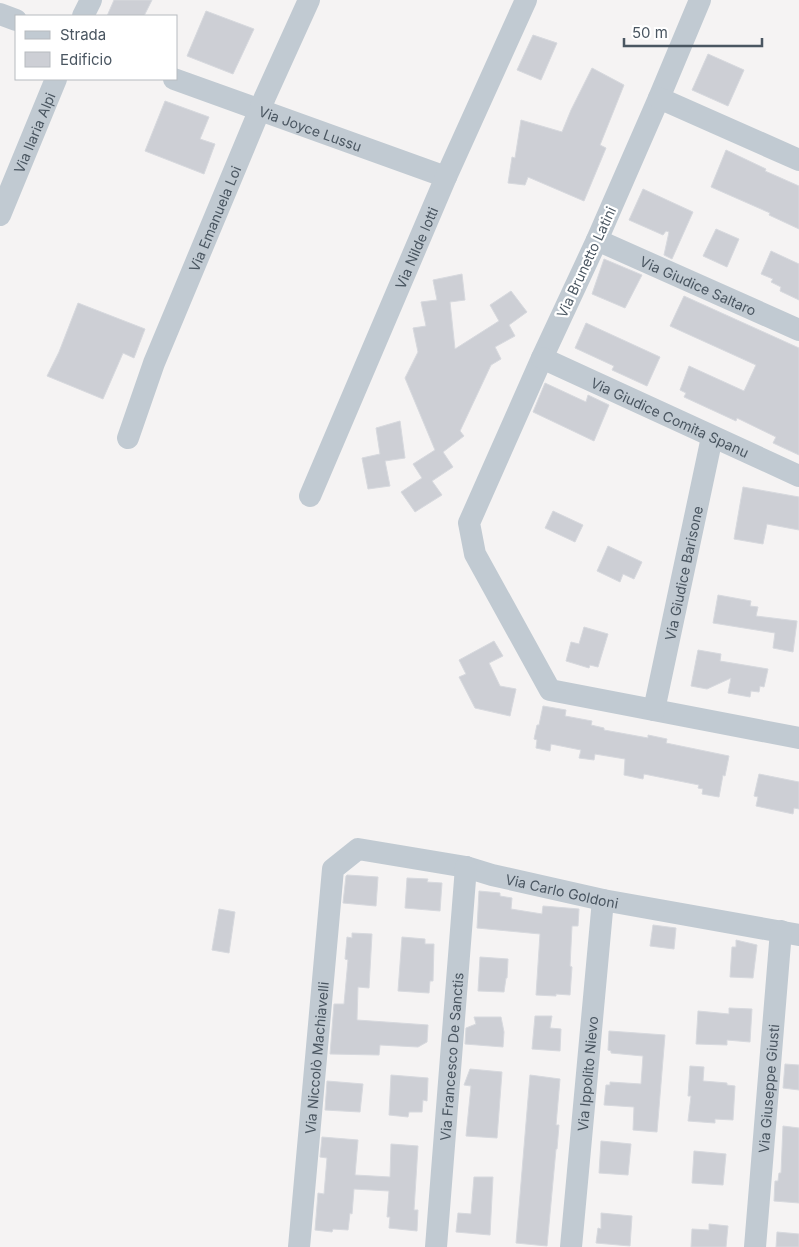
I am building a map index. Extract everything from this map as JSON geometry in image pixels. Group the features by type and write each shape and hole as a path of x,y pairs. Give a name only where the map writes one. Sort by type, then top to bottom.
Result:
{"street":[{"path":"84,15 91,0"},
{"name":"Via Emanuela Loi","path":"128,438 154,363 259,110 309,0"},
{"name":"Via Nilde Iotti","path":"310,496 446,177 526,0"},
{"name":"Via Brunetto Latini","path":"654,710 550,690 475,554 469,523 597,240 700,0"},
{"path":"0,14 15,20"},
{"name":"Via Ilaria Alpi","path":"0,215 56,80"},
{"name":"Via Joyce Lussu","path":"177,80 446,177"},
{"path":"659,98 799,160"},
{"name":"Via Giudice Saltaro","path":"597,240 799,330"},
{"name":"Via Giudice Comita Spanu","path":"542,358 799,476"},
{"name":"Via Giudice Barisone","path":"654,710 712,437"},
{"path":"654,710 799,738"},
{"name":"Via Carlo Goldoni","path":"334,868 358,849 466,867 492,875 603,900 790,933"},
{"name":"Via Francesco De Sanctis","path":"436,1247 466,867"},
{"name":"Via Niccolò Machiavelli","path":"299,1247 334,868"},
{"name":"Via Ippolito Nievo","path":"571,1247 603,900"},
{"name":"Via Giuseppe Giusti","path":"754,1247 790,933"}],"building":[{"path":"114,0 152,0 144,15 107,15"},
{"path":"206,11 254,29 233,74 187,56"},
{"path":"533,35 557,43 541,80 517,70"},
{"path":"708,54 744,70 728,106 692,90"},
{"path":"592,68 624,85 600,145 606,148 584,201 528,177 525,185 508,183 512,157 515,158 521,120 562,132"},
{"path":"165,101 209,117 200,139 215,144 204,174 145,151"},
{"path":"726,150 766,169 765,171 799,186 799,229 769,215 770,213 711,187"},
{"path":"643,189 693,212 672,259 664,255 669,232 666,231 663,235 629,220"},
{"path":"716,229 739,239 727,267 703,256"},
{"path":"771,251 799,264 799,300 780,291 781,287 771,282 773,279 761,274"},
{"path":"604,259 642,275 625,308 592,294"},
{"path":"462,274 465,300 450,302 455,349 499,321 490,305 511,291 527,312 509,325 515,336 495,347 501,359 491,365 460,431 464,436 443,452 453,467 432,481 442,495 415,512 401,492 422,478 413,464 435,450 405,378 418,352 413,328 426,326 421,302 437,300 433,280"},
{"path":"684,296 799,348 799,455 773,443 776,437 737,418 736,421 684,397 686,393 680,390 689,366 744,391 756,365 670,326"},
{"path":"78,303 145,329 134,358 123,353 103,399 47,376 59,352"},
{"path":"586,323 660,357 647,386 612,370 614,366 575,348"},
{"path":"545,383 586,402 588,395 609,405 594,441 533,412"},
{"path":"400,421 405,458 385,461 390,486 368,489 362,458 380,454 376,428"},
{"path":"743,487 799,497 799,530 767,524 763,544 734,539"},
{"path":"553,511 583,525 575,542 545,528"},
{"path":"608,546 642,562 634,579 623,574 620,582 597,571"},
{"path":"718,595 751,601 750,606 758,607 756,616 797,621 793,652 773,648 775,633 713,623"},
{"path":"584,627 608,634 598,667 590,665 589,668 566,661 571,642 579,644"},
{"path":"494,641 503,656 489,663 500,686 516,689 510,716 475,708 459,677 466,674 459,660"},
{"path":"698,650 721,654 720,661 768,669 764,687 760,686 759,692 751,691 750,697 728,693 731,678 707,689 691,686"},
{"path":"543,706 566,710 565,716 592,721 591,725 604,728 604,730 648,738 648,735 667,739 666,743 729,756 719,797 702,794 703,789 698,788 699,785 644,774 643,779 624,775 625,759 595,754 594,760 579,758 581,750 551,744 550,751 536,748 537,740 534,739"},
{"path":"759,774 799,782 799,809 794,808 793,814 756,806 758,797 754,796"},
{"path":"347,875 378,877 376,906 343,903"},
{"path":"407,878 428,879 427,882 442,883 440,911 405,908"},
{"path":"479,891 500,893 500,896 512,898 511,909 542,914 543,906 579,909 578,926 572,926 570,995 536,995 540,934 477,928"},
{"path":"219,909 235,912 229,953 212,950"},
{"path":"653,925 676,928 674,949 650,946"},
{"path":"352,933 372,934 369,988 358,987 357,1020 428,1025 427,1042 418,1047 380,1045 379,1055 330,1054 334,1004 344,1004 348,960 345,959 347,937 352,938"},
{"path":"402,937 425,939 425,944 434,944 433,981 430,981 429,993 398,991"},
{"path":"736,940 757,945 753,978 730,977 732,947 736,947"},
{"path":"480,957 508,959 504,992 478,991"},
{"path":"729,1008 752,1009 750,1042 727,1040 727,1045 696,1044 698,1011 729,1014"},
{"path":"535,1016 552,1016 550,1028 561,1029 560,1051 532,1049"},
{"path":"474,1017 501,1017 504,1032 503,1047 465,1044 466,1028 476,1024"},
{"path":"609,1031 665,1035 657,1132 633,1130 634,1107 604,1105 606,1085 610,1085 610,1082 641,1084 643,1056 611,1053 608,1050"},
{"path":"785,1064 799,1065 799,1090 783,1088"},
{"path":"690,1066 704,1067 703,1081 727,1083 727,1085 735,1086 733,1120 715,1119 715,1123 688,1121 691,1096 688,1096"},
{"path":"470,1069 502,1072 497,1138 466,1136 471,1086 464,1085"},
{"path":"391,1075 428,1078 427,1101 423,1100 422,1112 409,1112 408,1117 389,1115"},
{"path":"530,1075 560,1079 556,1125 559,1125 547,1246 516,1243"},
{"path":"327,1081 363,1084 360,1112 325,1110"},
{"path":"783,1126 799,1128 799,1203 774,1201 775,1181 778,1181 779,1173 781,1173"},
{"path":"322,1137 358,1140 355,1175 390,1177 391,1144 418,1146 414,1210 418,1210 417,1231 389,1228 390,1217 387,1217 389,1191 354,1189 352,1214 350,1213 348,1230 333,1229 332,1232 315,1230 318,1193 324,1194 327,1158 320,1157"},
{"path":"601,1141 631,1144 628,1175 599,1173"},
{"path":"694,1151 726,1154 723,1185 692,1183"},
{"path":"474,1177 493,1177 490,1235 456,1232 458,1213 471,1214"},
{"path":"601,1213 632,1216 630,1246 596,1243 598,1228 601,1229"},
{"path":"709,1224 728,1226 726,1247 691,1247 692,1229 709,1230"},
{"path":"777,1232 799,1234 799,1247 776,1247"}]}
